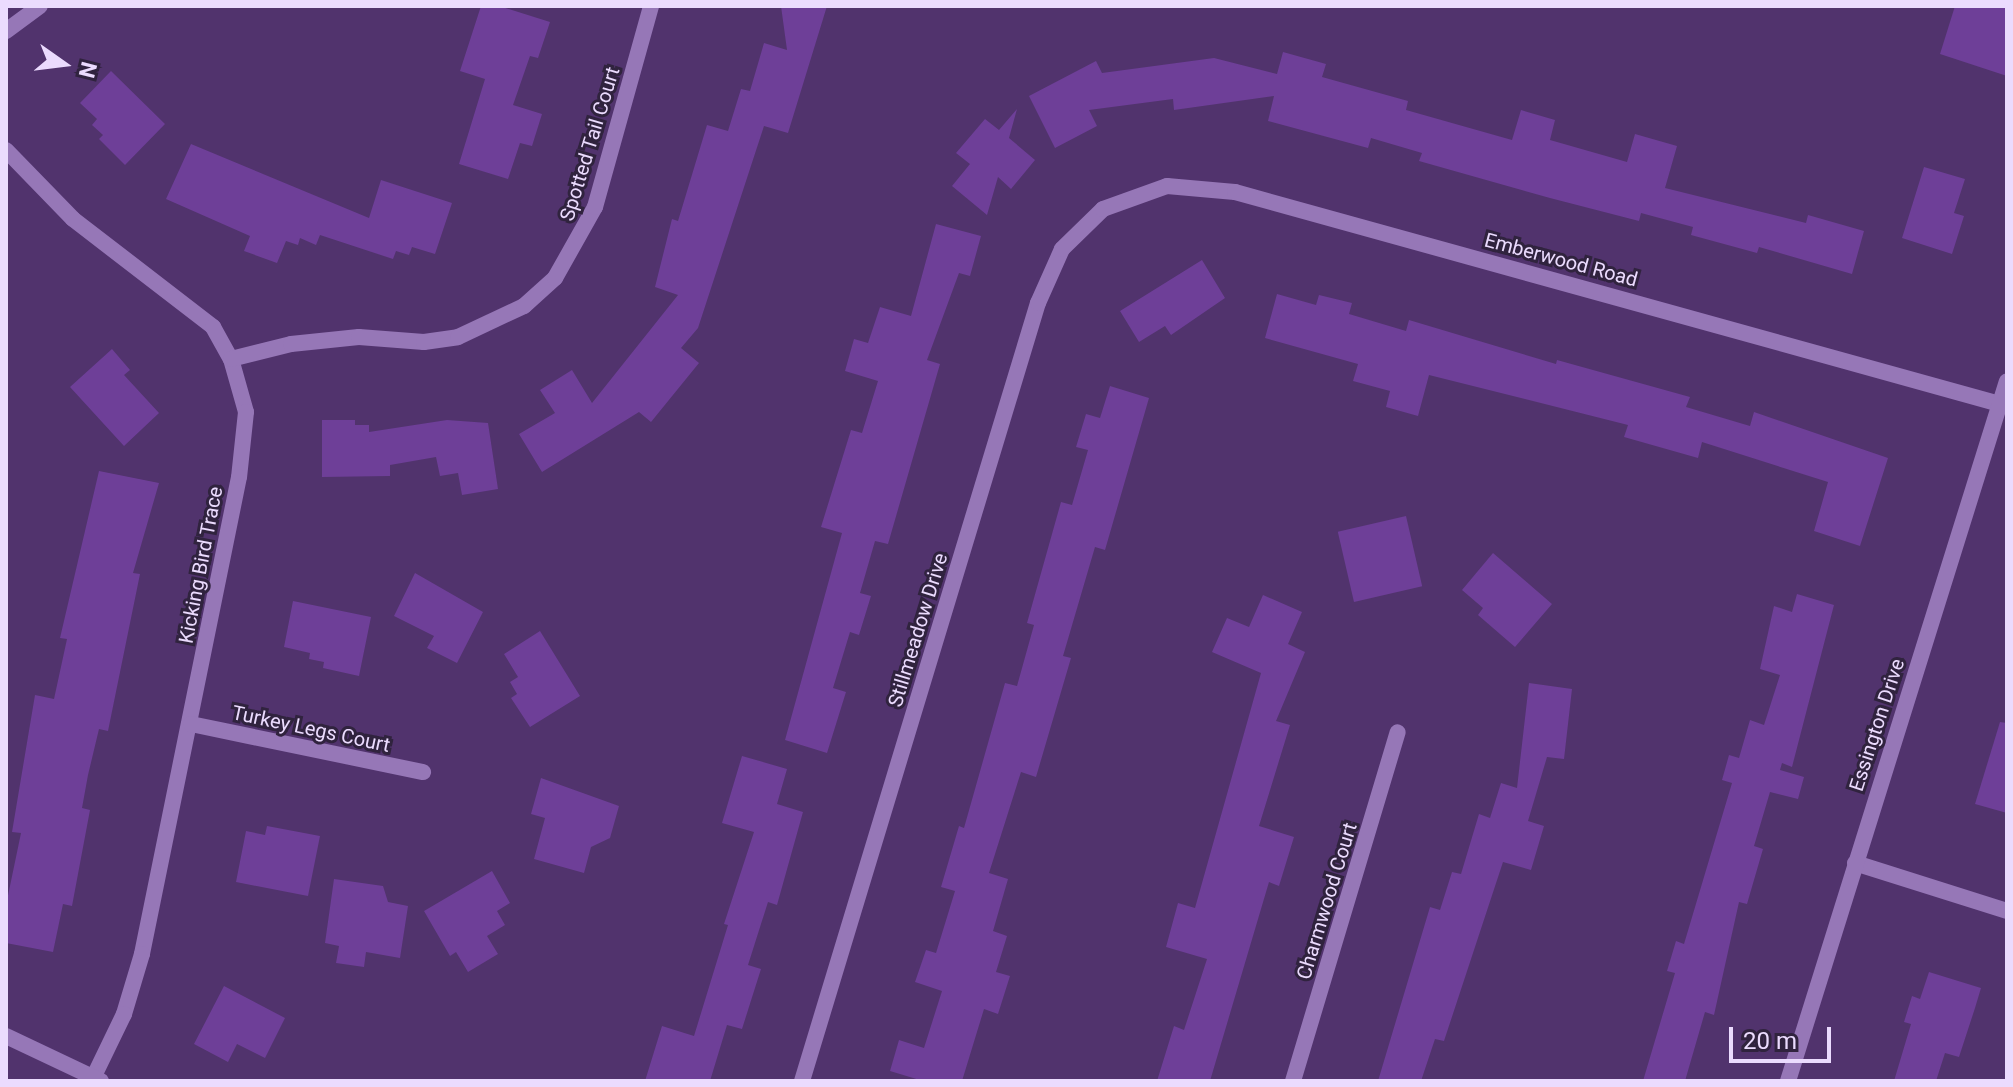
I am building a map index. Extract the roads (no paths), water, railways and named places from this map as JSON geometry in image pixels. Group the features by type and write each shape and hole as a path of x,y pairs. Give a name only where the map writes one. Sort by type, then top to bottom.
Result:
{"street":[{"path":"6,31 40,6"},
{"name":"Spotted Tail Court","path":"231,359 291,344 359,337 424,342 458,337 524,306 555,278 595,207 651,6"},
{"name":"Kicking Bird Trace","path":"6,150 101,242 200,314 231,359 247,434 191,724 142,954 124,1014 97,1078"},
{"name":"Emberwood Road","path":"1103,209 1167,186 1235,192 2003,405"},
{"name":"Stillmeadow Drive","path":"802,1081 1038,303 1062,249 1103,209"},
{"name":"Essington Drive","path":"1788,1081 2003,405 2007,381"},
{"name":"Turkey Legs Court","path":"191,724 423,772"},
{"name":"Charmwood Court","path":"1293,1081 1398,732"},
{"path":"1855,863 2007,911"},
{"path":"6,1036 97,1078"}]}
